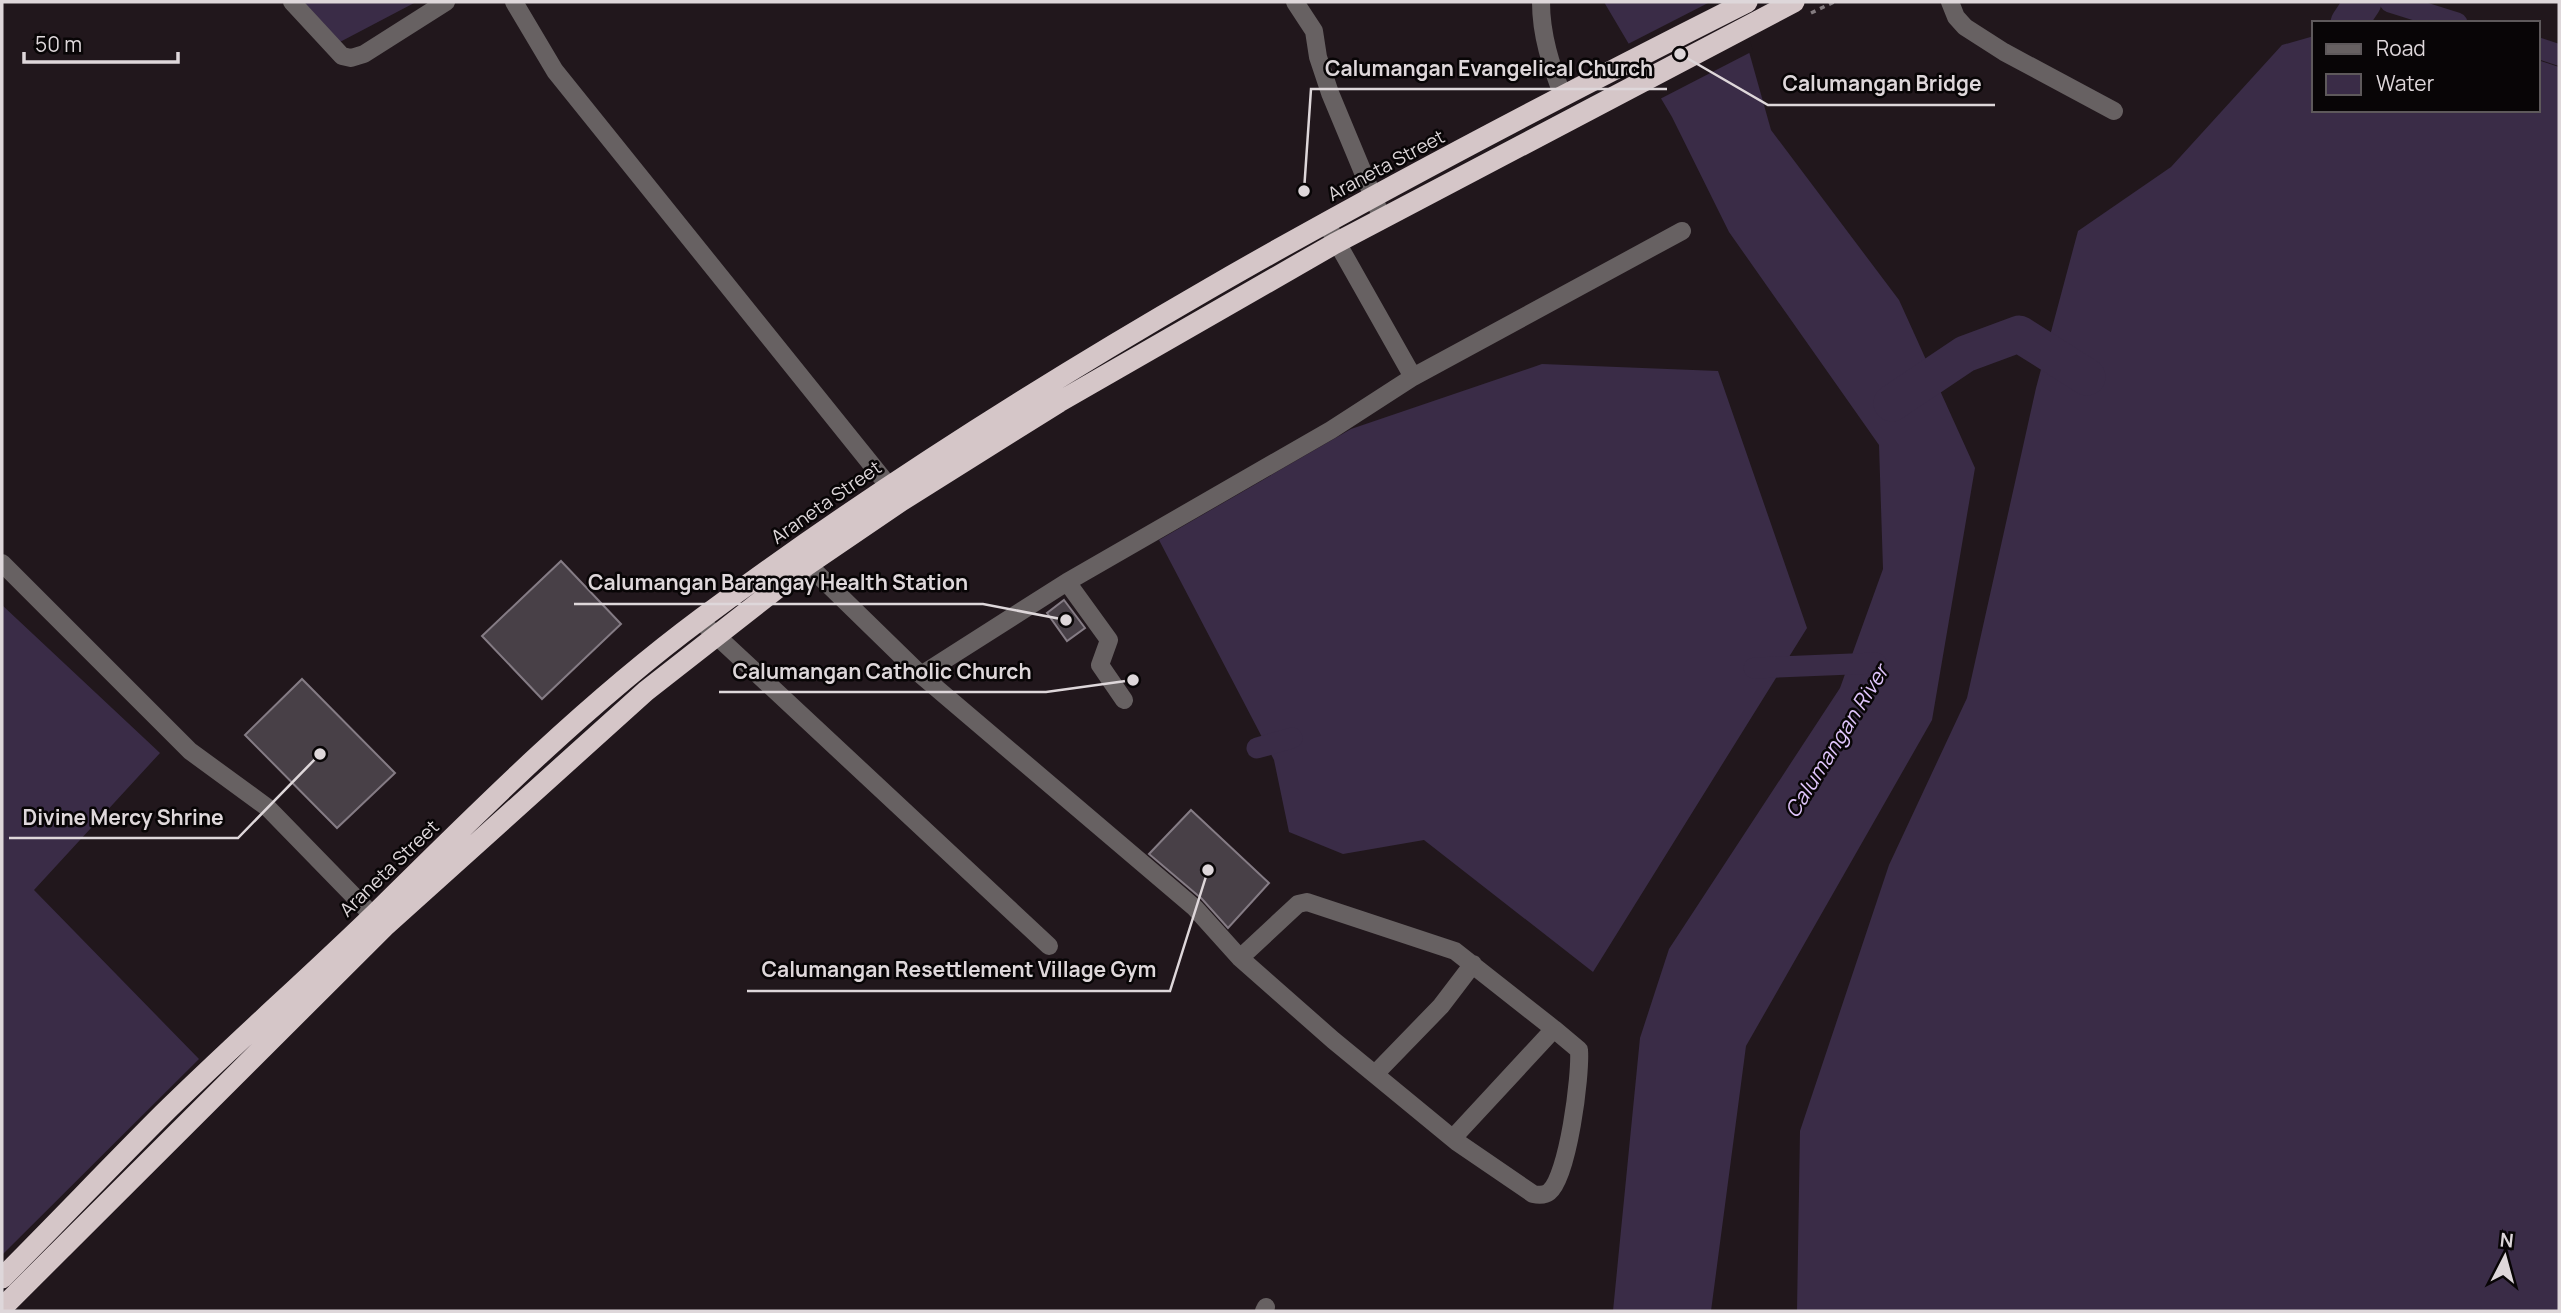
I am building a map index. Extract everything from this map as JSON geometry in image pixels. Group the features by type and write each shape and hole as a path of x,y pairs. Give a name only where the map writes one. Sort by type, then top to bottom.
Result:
{"highway":[{"name":"Araneta Street","path":"886,482 1144,324 1563,96 1747,2"},
{"path":"2,1308 379,921 646,691 716,636 886,482 1059,402 1336,243 1794,2"},
{"name":"Araneta Street","path":"2,1278 164,1114 379,921 546,749 699,620 801,558"}],"street":[{"path":"292,2 338,53 351,58 364,54 446,2"},
{"path":"514,2 555,71 687,231 787,362 886,482"},
{"path":"1295,2 1314,32 1318,57 1330,93 1382,218"},
{"path":"1541,2 1545,41 1563,96"},
{"path":"1950,2 1956,17 1965,27 2004,52 2114,111"},
{"path":"1326,223 1413,377"},
{"path":"921,675 1067,582 1331,430 1413,377 1682,231"},
{"path":"801,558 921,675 1195,908 1240,957 1333,1040 1453,1139 1533,1194 1540,1196 1549,1192 1573,1125 1579,1050 1473,964 1440,945 1307,902 1298,904 1240,957"},
{"path":"2,563 190,751 268,808 379,921"},
{"path":"1067,582 1109,640 1100,665 1124,700"},
{"path":"699,620 1049,946"},
{"path":"1376,1073 1441,1006 1473,964"},
{"path":"1453,1139 1554,1029"}],"water":[{"path":"299,2 416,2 338,43"},
{"name":"Calumangan River","path":"1604,2 1735,2 1771,130 1899,300 1975,468 1932,720 1746,1046 1711,1311 1613,1311 1640,1038 1669,949 1840,688 1883,569 1879,445 1729,232 1672,117"},
{"path":"2312,37 2312,112 2540,112 2540,61 2559,67 2559,1311 1797,1311 1800,1131 1889,865 1967,698 2036,388 2078,231 2171,167 2282,45"},
{"path":"1542,364 1718,371 1807,628 1593,972 1424,840 1343,854 1289,832 1274,760 1159,540 1351,429"},
{"path":"2,605 160,753 34,890 199,1059 2,1255"}],"pier":[{"path":"1710,2 1739,2 1753,51 1658,100 1626,45"}],"building":[{"path":"561,561 621,624 542,699 482,636"},
{"path":"1064,600 1085,628 1067,641 1047,613"},
{"path":"302,679 395,773 337,828 245,735"},
{"path":"1191,810 1269,883 1228,928 1202,899 1149,854"}],"waterway":[{"path":"2350,21 2363,2"},
{"path":"2390,2 2451,21"},
{"path":"2540,49 2559,55"},
{"path":"1892,403 1965,354 2019,334 2087,377"},
{"name":"Calumangan River","path":"1754,668 1876,663"},
{"path":"1257,748 1292,738"}],"place":[{"name":"Calumangan Bridge","path":"1680,54"},
{"name":"Calumangan Evangelical Church","path":"1304,191"},
{"name":"Calumangan Barangay Health Station","path":"1066,620"},
{"name":"Calumangan Catholic Church","path":"1133,680"},
{"name":"Divine Mercy Shrine","path":"320,754"},
{"name":"Calumangan Resettlement Village Gym","path":"1208,870"}]}
